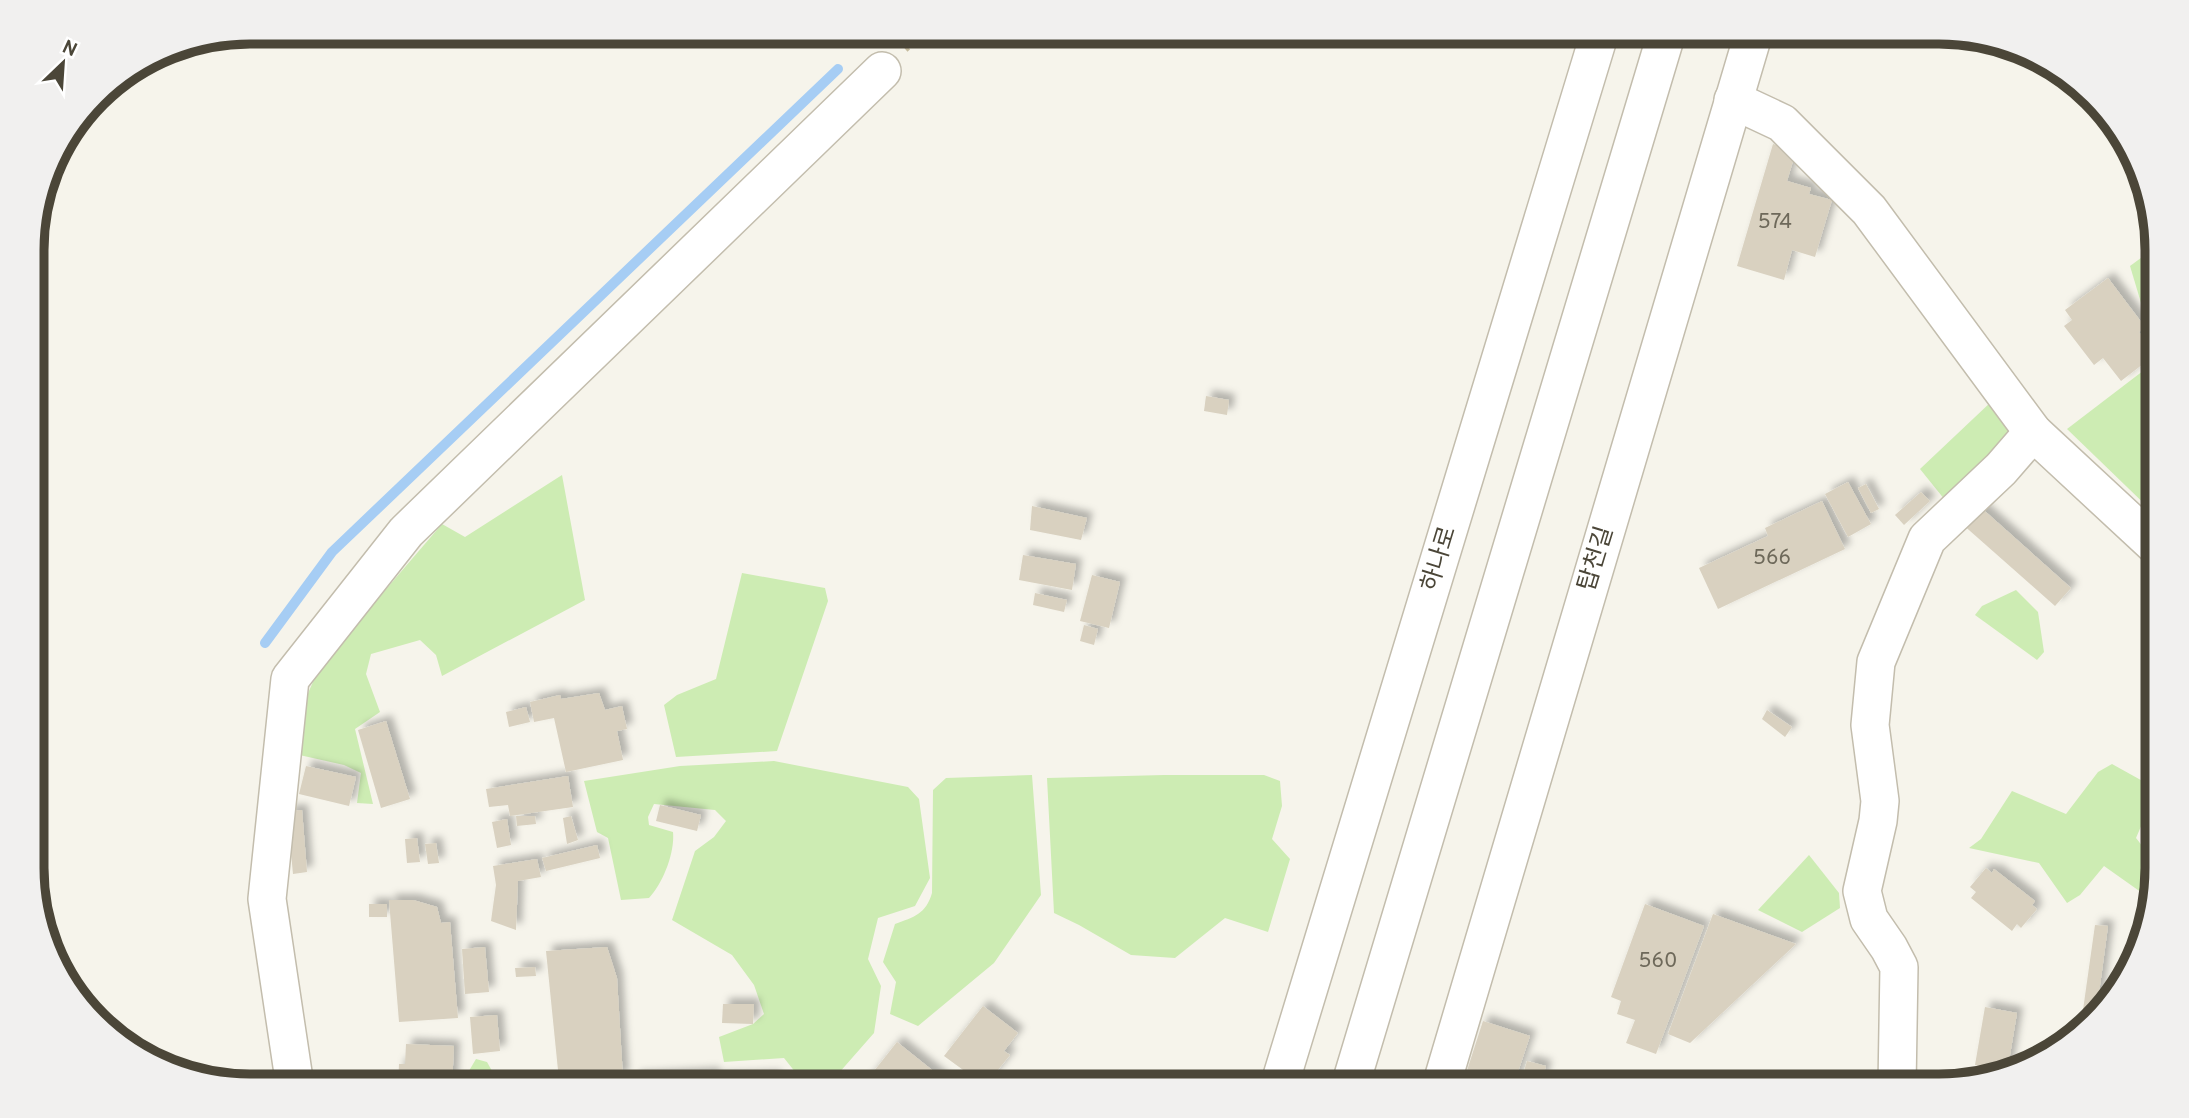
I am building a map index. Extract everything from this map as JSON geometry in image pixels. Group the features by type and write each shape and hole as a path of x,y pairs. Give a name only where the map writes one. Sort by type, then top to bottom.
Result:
{"street":[{"name":"하나로","path":"1283,1074 1596,44"},
{"path":"1354,1074 1663,44"},
{"name":"탑천길","path":"1445,1074 1750,44"},
{"path":"293,1074 267,899 290,679 406,532 882,71"},
{"path":"1733,100 1782,123 1869,209 2033,432 2145,536"},
{"path":"1896,1074 1899,967 1868,919 1862,891 1880,801 1870,725 1877,662 1927,539 2001,469 2033,432"}],"green space":[{"path":"2145,255 2145,316 2130,266"},
{"path":"2145,369 2145,504 2067,429"},
{"path":"1992,401 2013,433 1945,500 1920,469"},
{"path":"562,475 585,600 442,676 436,655 420,640 371,654 366,674 380,712 355,729 373,804 357,803 361,773 344,765 295,754 305,700 320,666 442,524 465,537"},
{"path":"742,573 825,588 828,601 777,751 676,757 664,705 677,695 716,679"},
{"path":"2016,590 2038,612 2044,652 2037,660 1975,615 1982,606"},
{"path":"774,761 908,787 919,799 930,878 915,906 878,918 868,959 881,986 874,1033 838,1074 796,1073 784,1058 724,1062 719,1037 753,1024 764,1014 754,985 732,955 672,920 695,851 714,837 726,821 715,810 654,804 648,817 649,825 673,832 667,867 649,898 621,900 608,838 597,832 584,781 680,766"},
{"path":"2112,764 2145,782 2145,817 2136,838 2145,851 2143,894 2104,866 2080,895 2067,903 2039,863 1969,848 1981,839 2012,791 2066,814 2098,772"},
{"path":"1032,775 1041,895 994,963 918,1026 890,1014 896,982 883,962 895,924 923,910 932,893 933,790 946,778"},
{"path":"1264,775 1280,781 1282,806 1272,839 1290,859 1268,932 1225,918 1175,958 1131,955 1054,913 1047,778"},
{"path":"1809,855 1839,893 1840,908 1802,932 1758,910"},
{"path":"476,1059 487,1062 494,1074 467,1074"}],"building":[{"path":"1773,144 1796,151 1787,181 1811,188 1809,194 1832,200 1815,257 1792,250 1784,280 1737,266"},
{"path":"2108,278 2145,327 2139,332 2145,340 2145,362 2121,381 2103,358 2094,365 2064,326 2072,320 2065,310"},
{"path":"1206,396 1229,400 1227,415 1204,411"},
{"path":"1848,482 1871,524 1848,537 1825,494"},
{"path":"1866,484 1879,509 1871,513 1858,488"},
{"path":"1921,492 1930,501 1904,525 1895,515"},
{"path":"1822,501 1845,549 1718,609 1699,568 1768,536 1765,528"},
{"path":"1978,505 2071,588 2055,606 1961,523"},
{"path":"1032,506 1087,518 1081,540 1030,530"},
{"path":"1023,555 1076,564 1072,590 1019,580"},
{"path":"1092,575 1120,582 1109,628 1080,621"},
{"path":"1035,593 1067,600 1064,612 1033,605"},
{"path":"1084,625 1098,629 1094,645 1080,641"},
{"path":"599,693 605,710 622,706 627,729 617,731 623,760 566,772 554,718 534,722 530,702 560,695 561,699"},
{"path":"526,707 530,722 509,727 506,712"},
{"path":"1767,710 1792,727 1785,737 1762,719"},
{"path":"386,721 410,799 381,808 358,730"},
{"path":"306,766 356,777 349,806 299,794"},
{"path":"568,776 573,807 510,816 508,805 489,807 486,789"},
{"path":"660,805 701,815 697,831 656,821"},
{"path":"302,810 307,872 293,874 287,811"},
{"path":"516,816 535,816 536,824 517,826"},
{"path":"571,816 578,840 567,844 563,818"},
{"path":"507,819 511,845 497,848 492,822"},
{"path":"417,838 420,862 407,863 405,839"},
{"path":"436,843 439,863 428,864 425,844"},
{"path":"597,845 600,858 546,871 542,858"},
{"path":"537,859 541,877 518,881 516,930 491,921 496,885 493,866"},
{"path":"1986,868 1992,873 1994,869 2035,901 2032,905 2037,909 2021,928 2017,924 2012,931 1971,898 1976,892 1970,887"},
{"path":"389,900 413,900 437,907 441,923 450,922 458,1018 399,1022"},
{"path":"369,904 387,904 387,917 369,917"},
{"path":"1645,904 1704,926 1656,1054 1626,1043 1635,1020 1617,1014 1621,1001 1611,997"},
{"path":"1713,914 1796,944 1690,1043 1668,1034"},
{"path":"2095,925 2108,926 2098,999 2088,1010 2083,1010"},
{"path":"485,947 489,992 465,994 462,949"},
{"path":"607,947 617,978 623,1074 558,1074 546,951"},
{"path":"535,967 536,976 516,977 515,968"},
{"path":"723,1004 754,1004 753,1024 722,1023"},
{"path":"983,1006 1018,1033 1004,1051 1010,1055 995,1074 969,1074 944,1056"},
{"path":"1985,1007 2017,1013 2009,1061 1988,1068 1975,1065"},
{"path":"497,1015 500,1051 473,1054 470,1017"},
{"path":"1483,1021 1530,1036 1517,1074 1466,1074"},
{"path":"897,1042 937,1074 872,1074"},
{"path":"406,1044 454,1046 453,1074 399,1074 399,1064 405,1064"},
{"path":"1527,1061 1546,1066 1544,1074 1523,1074"}],"waterway":[{"path":"265,643 332,552 838,69"}]}
